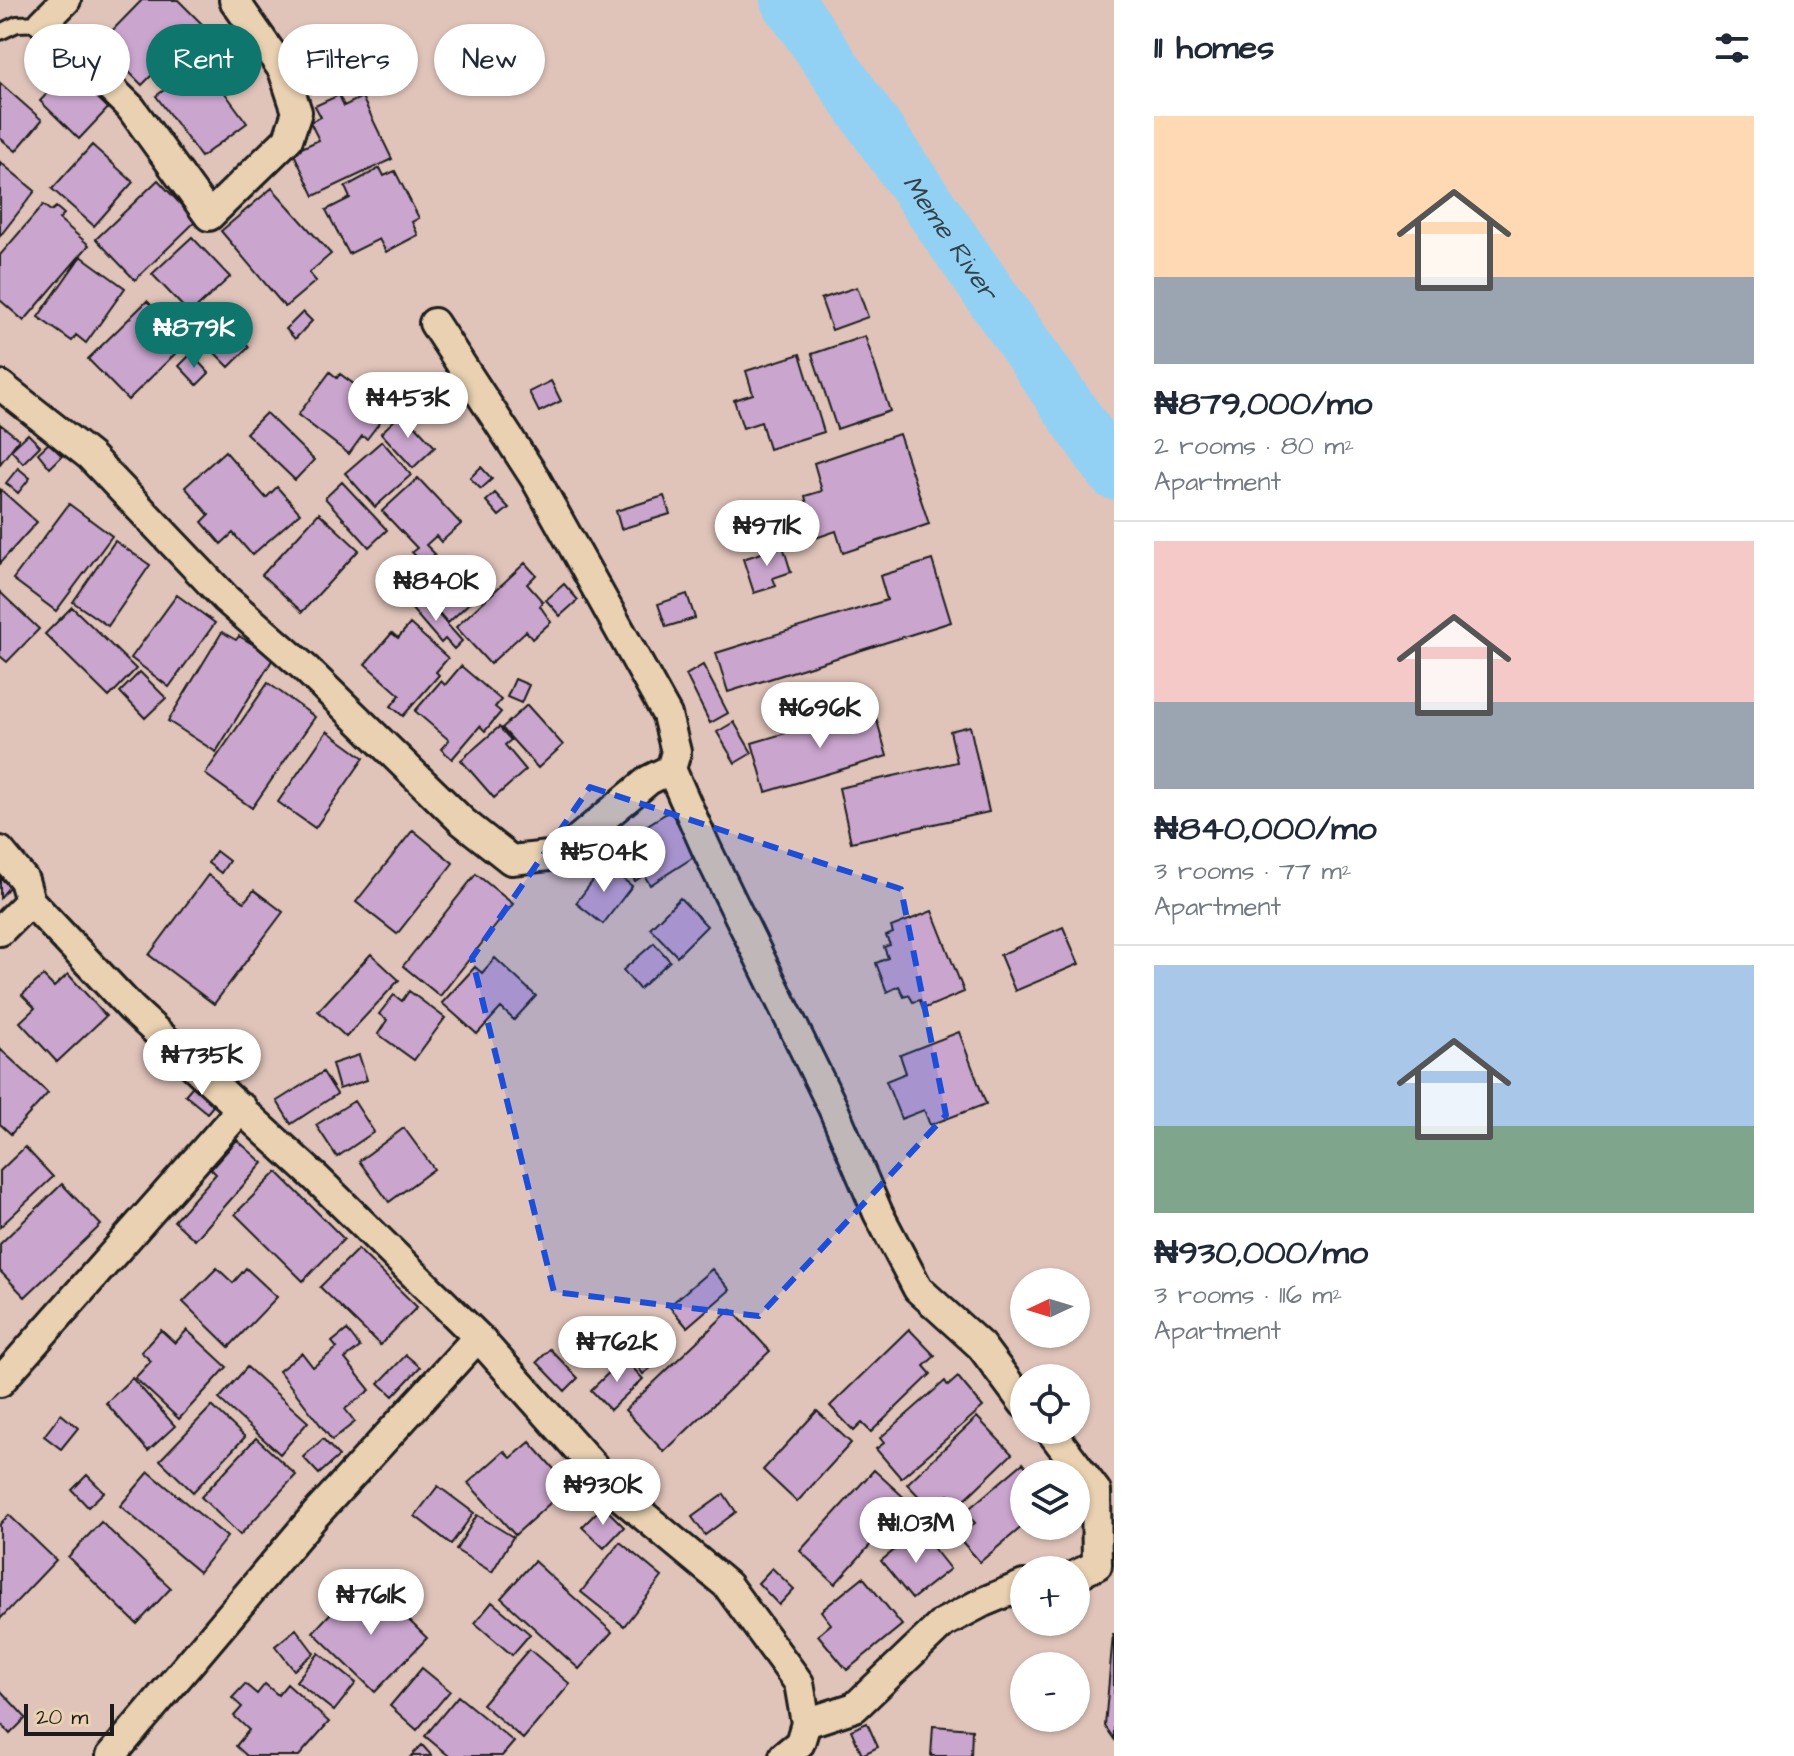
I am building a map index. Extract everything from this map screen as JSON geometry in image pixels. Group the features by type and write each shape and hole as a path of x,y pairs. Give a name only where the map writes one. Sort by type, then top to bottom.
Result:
{"street":[{"path":"66,0 43,23 131,108 209,216 288,139 297,112 283,70 234,0"},
{"path":"434,323 535,478 667,715 676,752 671,769 706,848 833,1108 878,1213 918,1289 981,1346 1010,1385"},
{"path":"0,385 90,456 226,599 306,669 463,822 511,860 559,855 649,780 671,769"},
{"path":"0,851 24,880 30,901 132,1009 242,1108 478,1337 620,1496 727,1585 799,1683 806,1723 800,1743 784,1756"},
{"path":"0,931 30,901"},
{"path":"0,1382 242,1108"},
{"path":"111,1756 316,1514 478,1337"},
{"path":"1061,1444 1096,1491 1097,1565 1090,1568"},
{"path":"806,1723 855,1707 943,1623 1010,1591"},
{"path":"799,1683 855,1707"}],"lane":[{"path":"0,32 17,24 43,23"}],"highlighted area":[{"path":"590,787 901,889 946,1115 759,1316 554,1292 472,958"}],"building":[{"path":"142,0 178,0 202,24 146,24 146,81 142,85 130,73 130,24 119,24"},
{"path":"0,83 42,120 16,151 0,138"},
{"path":"45,96 106,96 113,103 79,139 40,101"},
{"path":"156,96 227,96 247,123 201,157"},
{"path":"337,96 344,106 362,97 392,159 314,196 293,152 319,140 310,122 321,117 315,106"},
{"path":"92,145 133,182 94,226 52,189"},
{"path":"0,162 35,191 0,236"},
{"path":"380,168 384,176 395,171 419,218 412,222 418,235 386,252 379,239 349,254 326,210 350,198 345,187"},
{"path":"158,180 196,221 135,280 96,239"},
{"path":"272,188 331,254 309,273 316,281 285,307 221,231"},
{"path":"43,205 51,211 56,207 64,214 59,219 89,245 24,321 0,300 0,255"},
{"path":"192,237 230,277 190,314 152,274"},
{"path":"81,256 125,288 86,343 76,335 72,341 38,317"},
{"path":"857,287 868,317 832,330 821,299"},
{"path":"147,301 187,342 128,400 88,359"},
{"path":"303,312 312,321 295,339 286,329"},
{"path":"234,332 249,347 229,367 214,352"},
{"path":"865,336 890,411 837,429 812,354"},
{"path":"191,354 209,373 197,385 179,366"},
{"path":"800,354 824,432 769,449 761,422 743,428 734,400 753,394 746,371"},
{"path":"330,372 337,378 340,374 366,393 372,384 395,402 367,439 362,436 349,454 298,415"},
{"path":"551,381 561,401 539,412 529,392"},
{"path":"403,412 435,447 413,468 381,433"},
{"path":"266,413 314,460 295,480 246,433"},
{"path":"0,424 19,439 0,464"},
{"path":"28,434 40,446 23,463 11,450"},
{"path":"899,434 929,524 843,553 836,531 798,544 787,511 807,504 805,496 822,491 814,463"},
{"path":"382,441 411,475 375,507 345,473"},
{"path":"49,443 62,456 50,468 38,453"},
{"path":"225,451 266,498 277,487 300,513 252,555 233,533 221,544 202,522 209,515 185,487"},
{"path":"481,467 492,479 481,489 470,478"},
{"path":"18,468 30,478 18,493 6,483"},
{"path":"418,478 461,524 441,542 436,536 426,545 435,554 423,564 412,552 417,548 382,511"},
{"path":"342,482 387,530 369,547 325,498"},
{"path":"0,489 37,522 0,563"},
{"path":"495,493 509,508 499,516 486,501"},
{"path":"664,496 670,514 621,529 616,511"},
{"path":"69,504 112,536 56,611 13,579"},
{"path":"319,513 359,550 302,612 262,575"},
{"path":"115,541 150,565 108,626 73,602"},
{"path":"783,546 791,572 773,578 776,586 754,593 743,559"},
{"path":"454,557 484,589 448,623 418,590"},
{"path":"932,560 951,622 728,692 716,653 887,600 880,576"},
{"path":"525,563 536,575 527,584 543,602 540,606 551,622 532,639 526,631 490,664 456,627"},
{"path":"564,584 578,600 560,616 546,600"},
{"path":"0,592 39,629 7,662 0,656"},
{"path":"687,594 695,618 666,627 658,604"},
{"path":"177,595 215,623 169,687 131,658"},
{"path":"423,597 462,641 454,649 445,639 441,643 411,608"},
{"path":"72,607 136,669 109,697 45,634"},
{"path":"410,624 448,658 436,672 439,675 403,716 391,706 400,695 365,664 392,633 398,638"},
{"path":"222,632 236,640 239,636 274,657 216,752 168,721"},
{"path":"703,665 728,713 710,723 686,675"},
{"path":"461,666 501,700 495,707 501,712 485,731 480,726 452,759 441,749 449,740 415,711 441,681 445,685"},
{"path":"140,672 166,698 145,718 120,692"},
{"path":"515,679 529,685 521,703 507,697"},
{"path":"268,683 315,717 252,808 205,774"},
{"path":"527,705 563,745 538,768 502,728"},
{"path":"873,707 887,756 766,792 752,743"},
{"path":"734,722 752,753 735,763 717,732"},
{"path":"970,726 989,812 851,842 839,788 957,762 950,731"},
{"path":"499,727 511,740 505,745 526,770 494,798 461,760"},
{"path":"327,731 364,758 315,828 278,802"},
{"path":"670,811 697,855 650,885 644,875 635,881 614,846"},
{"path":"413,830 453,863 397,934 356,902"},
{"path":"216,851 229,861 221,873 208,863"},
{"path":"605,865 632,886 603,924 576,903"},
{"path":"476,874 513,904 440,996 403,966"},
{"path":"208,875 244,902 254,890 283,912 214,1004 149,955"},
{"path":"0,878 10,886 0,898"},
{"path":"680,898 707,926 677,956 650,928"},
{"path":"932,911 964,992 923,1009 920,1000 913,1002 909,995 904,997 899,986 887,992 876,963 888,958 884,947 890,945 886,936 893,933 891,927"},
{"path":"1063,927 1079,964 1015,991 1000,955"},
{"path":"654,943 670,961 639,989 623,970"},
{"path":"371,954 399,980 346,1037 318,1011"},
{"path":"495,958 536,996 514,1020 501,1008 477,1034 442,1003 475,967 482,973"},
{"path":"68,974 106,1016 57,1062 20,1022 35,1008 22,995 43,976 54,987"},
{"path":"409,991 445,1018 414,1060 378,1034 387,1020 379,1014 394,995 402,1001"},
{"path":"959,1032 986,1104 930,1125 924,1110 901,1119 886,1081 906,1073 900,1055"},
{"path":"0,1049 48,1093 11,1134 0,1124"},
{"path":"359,1055 367,1080 339,1089 332,1064"},
{"path":"323,1072 337,1094 291,1124 277,1101"},
{"path":"198,1080 219,1099 207,1113 185,1095"},
{"path":"354,1101 374,1132 337,1157 316,1125"},
{"path":"404,1128 434,1169 389,1202 359,1161"},
{"path":"237,1140 263,1163 195,1240 174,1221 216,1174 211,1169"},
{"path":"25,1147 53,1177 0,1227 0,1171"},
{"path":"277,1172 344,1239 303,1281 235,1214"},
{"path":"62,1184 101,1225 25,1297 0,1271 0,1244"},
{"path":"358,1249 417,1307 380,1345 320,1287"},
{"path":"217,1268 233,1283 246,1268 277,1297 229,1347 183,1302"},
{"path":"712,1269 730,1290 687,1327 669,1306"},
{"path":"731,1309 770,1351 664,1452 625,1410"},
{"path":"909,1329 935,1356 924,1366 931,1374 871,1432 862,1423 854,1431 830,1406"},
{"path":"161,1330 175,1343 187,1330 227,1367 179,1419 135,1378 151,1361 141,1352"},
{"path":"347,1330 360,1347 345,1359 370,1390 345,1409 355,1422 332,1440 279,1371 302,1353 313,1367 337,1348 332,1342"},
{"path":"646,1338 661,1360 643,1374 627,1352"},
{"path":"550,1349 578,1378 565,1391 537,1362"},
{"path":"406,1355 420,1367 393,1396 379,1383"},
{"path":"624,1358 643,1379 610,1410 591,1390"},
{"path":"247,1367 308,1422 280,1454 219,1399"},
{"path":"958,1377 983,1407 901,1478 876,1449 884,1443 880,1438 945,1381 948,1386"},
{"path":"132,1378 175,1426 148,1451 106,1403"},
{"path":"212,1406 245,1437 193,1492 160,1460"},
{"path":"817,1411 851,1443 797,1502 763,1470"},
{"path":"61,1414 78,1428 61,1449 44,1436"},
{"path":"977,1417 1012,1454 958,1506 948,1495 932,1510 907,1484"},
{"path":"256,1438 296,1475 240,1535 201,1497"},
{"path":"323,1439 339,1456 319,1474 303,1457"},
{"path":"530,1442 569,1486 515,1535 468,1483 504,1451 511,1458"},
{"path":"874,1470 909,1502 835,1584 800,1551"},
{"path":"149,1472 227,1537 199,1572 120,1506"},
{"path":"1010,1474 1010,1537 980,1562 958,1537 975,1523 965,1512"},
{"path":"87,1475 104,1492 88,1507 72,1490"},
{"path":"438,1486 474,1513 451,1544 415,1516"},
{"path":"724,1494 736,1512 705,1535 692,1517"},
{"path":"603,1506 624,1527 604,1548 582,1527"},
{"path":"9,1515 56,1560 0,1619 0,1524"},
{"path":"477,1515 513,1537 492,1572 456,1550"},
{"path":"101,1522 171,1588 137,1624 68,1557"},
{"path":"919,1530 950,1569 912,1599 881,1561"},
{"path":"620,1542 662,1577 624,1626 581,1592"},
{"path":"534,1561 612,1632 579,1669 501,1598"},
{"path":"772,1568 794,1589 779,1605 758,1583"},
{"path":"863,1577 902,1625 847,1670 818,1635 831,1624 821,1611"},
{"path":"373,1585 427,1638 375,1692 313,1632 345,1598 353,1606"},
{"path":"492,1602 530,1634 512,1655 475,1623"},
{"path":"296,1629 314,1653 294,1670 275,1646"},
{"path":"1114,1634 1114,1739 1105,1726"},
{"path":"529,1649 570,1684 523,1739 482,1704"},
{"path":"319,1653 356,1683 334,1711 296,1681"},
{"path":"422,1668 450,1691 417,1730 390,1706"},
{"path":"245,1684 257,1694 265,1684 278,1695 287,1684 329,1722 299,1756 247,1756 236,1746 249,1730 234,1716 242,1707 232,1698"},
{"path":"0,1690 26,1718 10,1734 0,1723"},
{"path":"458,1696 514,1742 502,1756 449,1756 425,1736"},
{"path":"867,1723 878,1747 862,1755 851,1730"},
{"path":"933,1726 972,1729 971,1756 931,1756"},
{"path":"422,1745 432,1756 411,1756"}],"waterway":[{"name":"Meme River","path":"787,0 1114,473"}]}
